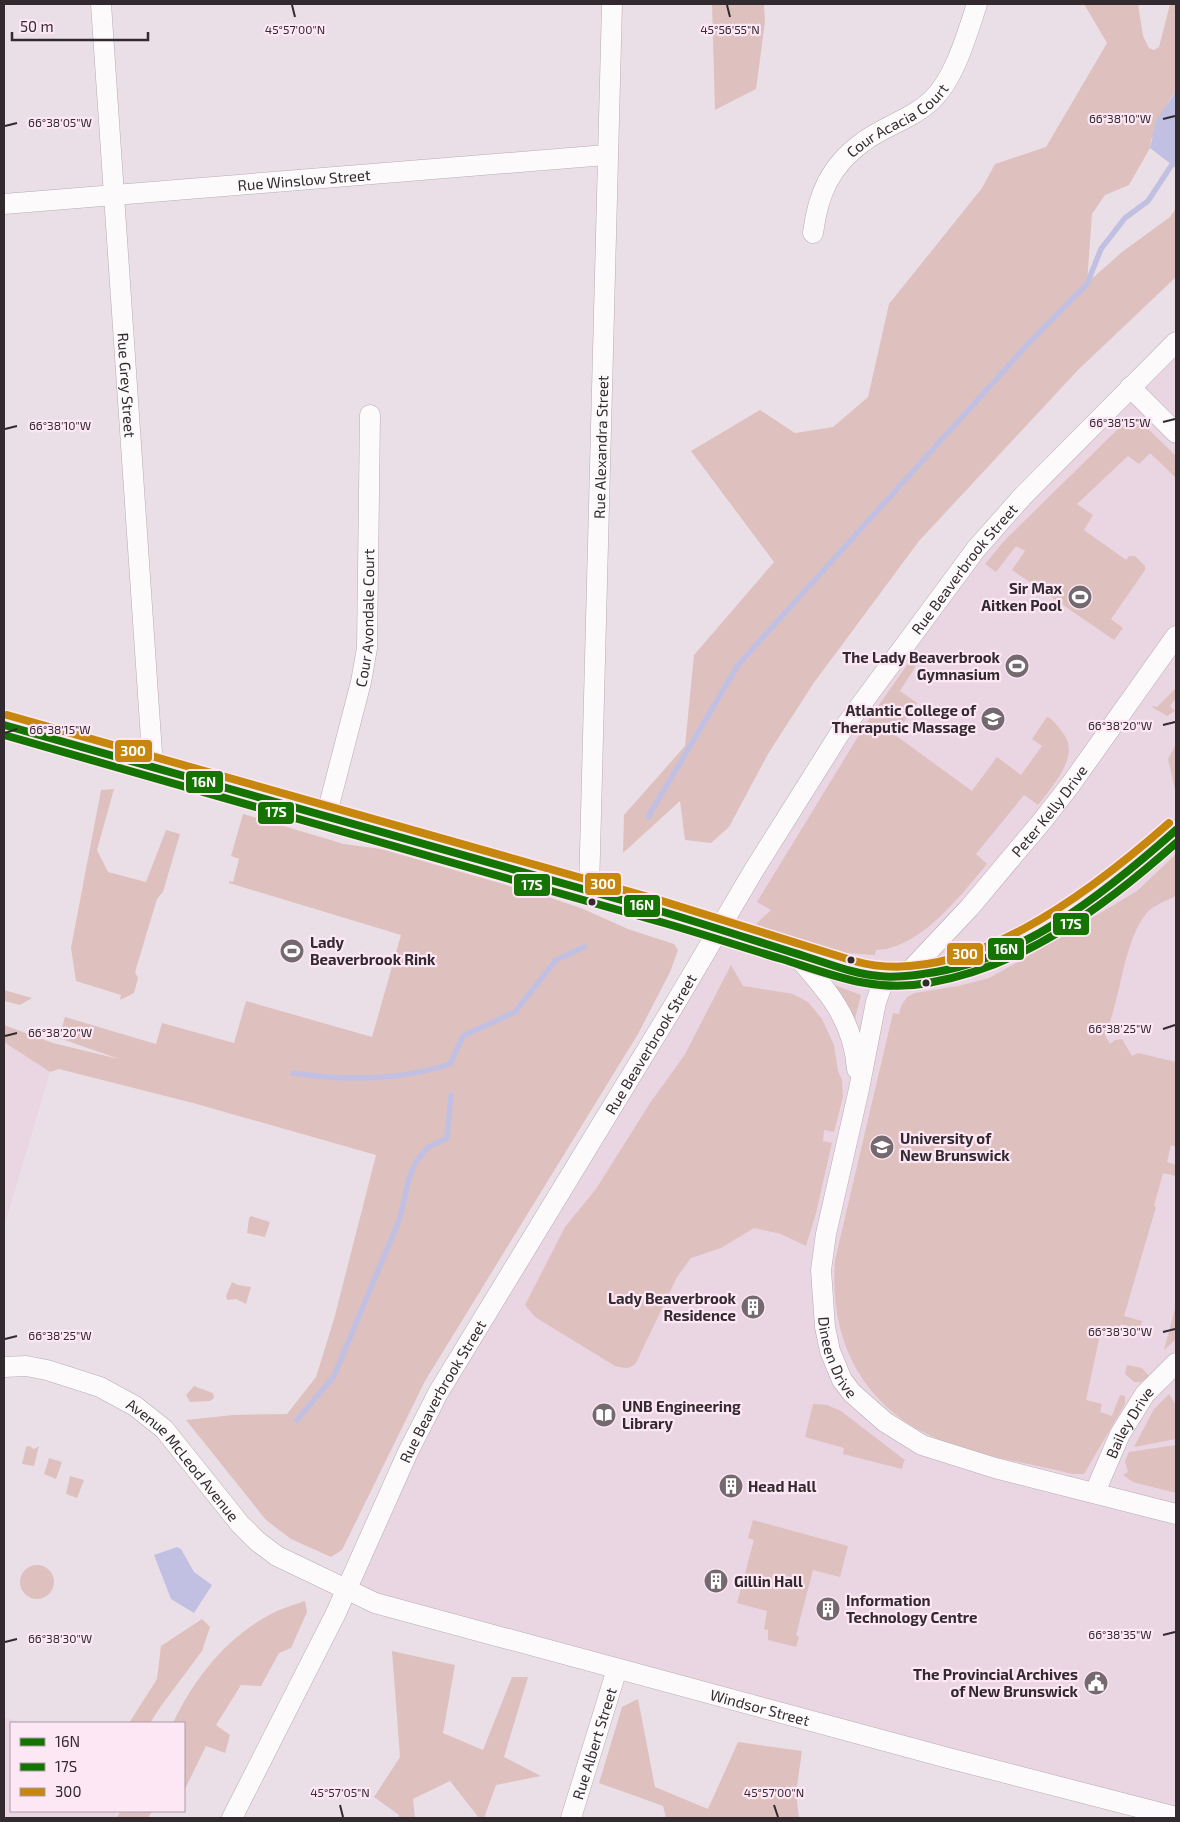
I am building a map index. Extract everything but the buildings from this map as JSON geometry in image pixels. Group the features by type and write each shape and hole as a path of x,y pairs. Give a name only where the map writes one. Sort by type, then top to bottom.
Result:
{"street":[{"name":"Rue Grey Street","path":"102,4 153,768"},
{"name":"Rue Alexandra Street","path":"589,891 606,155 612,4"},
{"name":"Cour Acacia Court","path":"813,233 817,205 825,182 863,142 901,122 932,100 953,69 977,4"},
{"name":"Rue Winslow Street","path":"4,204 606,155"},
{"name":"Rue Beaverbrook Street","path":"232,1818 346,1589 408,1452 438,1393 840,733 971,557 1022,497 1176,342"},
{"path":"1130,387 1176,433"},
{"name":"Cour Avondale Court","path":"326,817 361,682 367,648 370,415"},
{"name":"Peter Kelly Drive","path":"906,975 970,907 1071,784 1176,636"},
{"path":"4,725 720,928 794,953 869,975 906,975 966,963 996,953 1026,939 1104,890 1147,857 1176,830"},
{"path":"794,953 829,995 850,1032 855,1047 859,1089"},
{"name":"Dineen Drive","path":"885,976 876,1002 859,1089 826,1234 821,1270 825,1327 830,1350 842,1380 852,1393 886,1422 922,1445 995,1468 1176,1514"},
{"name":"Bailey Drive","path":"1095,1492 1120,1434 1145,1394 1176,1364"},
{"name":"Avenue McLeod Avenue","path":"4,1367 26,1366 47,1370 100,1387 136,1406 164,1429 240,1524 257,1541 277,1556 346,1589"},
{"name":"Windsor Street","path":"346,1589 375,1603 973,1765 1176,1817"},
{"name":"Rue Albert Street","path":"571,1818 617,1669"}],"shaded area":[{"path":"712,4 764,4 765,22 756,89 715,110"},
{"path":"1084,4 1138,4 1143,36 1149,48 1154,50 1159,47 1170,4 1176,4 1176,91 1170,99 1151,140 1150,148 1129,185 1105,195 1092,214 1087,283 1122,252 1170,217 1176,208 1176,277 1078,370 919,541 813,684 768,754 729,827 711,843 685,840 680,801 623,853 624,815 685,746 694,655 774,562 691,451 760,410 795,433 833,427 868,397 889,304 982,188 995,164 1046,147 1107,43"},
{"name":"University of New Brunswick","path":"1176,342 1176,1817 347,1589 408,1452 754,870 976,549"},
{"path":"1130,422 1145,426 1176,456 1176,478 1150,453 1139,464 1128,456 1077,504 1093,515 1084,530 1126,560 1129,556 1135,556 1145,566 1145,570 1111,619 1123,628 1114,640 1012,570 1025,551 1016,546 996,572 985,564 1005,540 1119,428 1125,425 1125,427 1130,426"},
{"path":"916,652 920,654 914,669 900,691 917,703 895,735 972,791 997,757 1021,775 1042,746 1032,739 1047,717 1062,731 1068,745 1069,754 1062,772 1038,805 1024,795 976,854 987,864 952,905 924,931 908,941 876,950 875,955 846,953 760,927 756,924 771,910 757,902 867,722"},
{"path":"1176,688 1176,698 1170,706 1175,711 1167,716 1152,707 1157,707"},
{"path":"1176,744 1176,794 1168,759"},
{"path":"114,789 97,850 108,872 146,882 166,830 180,834 163,892 157,899 135,972 138,978 134,993 120,1000 121,995 76,981 71,948 101,790"},
{"path":"243,814 344,844 381,849 545,896 581,908 628,929 674,944 678,950 670,972 638,1034 425,1381 342,1550 331,1557 291,1539 266,1520 186,1420 233,1415 287,1414 316,1377 334,1319 376,1155 193,1103 59,1069 50,1072 4,1042 4,1025 53,1043 119,1059 59,1038 65,1017 156,1044 162,1023 234,1043 246,1001 372,1037 401,935 229,883 229,881 233,882 239,859 231,856"},
{"path":"1176,854 1176,896 1152,908 1138,926 1127,955 1115,1005 1105,1035 1110,1044 1115,1040 1122,1039 1132,1056 1138,1053 1176,1062 1176,1147 1171,1145 1167,1162 1176,1165 1176,1176 1163,1173 1154,1206 1156,1207 1124,1316 1142,1321 1140,1330 1121,1324 1117,1339 1100,1335 1086,1400 1102,1404 1100,1412 1112,1416 1120,1395 1125,1396 1125,1404 1084,1474 1072,1474 999,1458 945,1442 904,1421 884,1404 866,1384 853,1363 843,1339 837,1314 834,1288 835,1260 893,1013 899,1014 901,1006 907,997 915,993 958,986 989,978 1020,961 1137,891"},
{"path":"731,965 743,986 793,994 808,1002 822,1019 834,1045 838,1071 842,1080 843,1097 834,1132 824,1130 823,1141 832,1143 816,1213 806,1246 781,1234 754,1228 721,1248 691,1258 677,1277 636,1363 629,1368 615,1366 535,1317 525,1305 565,1227 596,1189 650,1103 684,1056"},
{"path":"834,985 861,995 855,1019"},
{"path":"4,990 32,998 20,1005 4,1001"},
{"path":"4,1042 50,1072 4,1227"},
{"path":"251,1216 270,1222 265,1237 247,1233"},
{"path":"232,1282 251,1287 246,1304 236,1299 227,1300 226,1296"},
{"path":"1176,1305 1176,1339 1164,1350"},
{"path":"1127,1365 1142,1368 1149,1376 1141,1382 1134,1382 1125,1374"},
{"path":"194,1386 213,1393 214,1398 210,1401 190,1402 186,1395"},
{"path":"1169,1394 1176,1405 1176,1439 1134,1447 1154,1409"},
{"path":"813,1404 827,1405 841,1411 906,1461 904,1461 902,1469 843,1454 844,1448 805,1437"},
{"path":"1176,1445 1176,1493 1133,1482 1123,1475 1128,1472 1125,1461 1129,1452"},
{"path":"29,1446 34,1449 39,1446 34,1466 22,1464 26,1447"},
{"path":"49,1458 62,1462 56,1479 44,1474"},
{"path":"70,1476 84,1480 77,1498 66,1494"},
{"path":"753,1520 848,1546 840,1577 813,1570 796,1635 799,1637 796,1647 768,1640 768,1630 764,1629 767,1611 737,1603 754,1540 748,1538"},
{"path":"37,1565 44,1566 49,1570 53,1575 53,1589 49,1594 44,1598 37,1599 30,1598 25,1594 21,1589 20,1582 21,1575 25,1570 30,1566"},
{"path":"305,1601 307,1612 291,1648 279,1653 261,1686 241,1685 216,1725 230,1735 225,1753 206,1746 185,1789 185,1722 174,1722 181,1707 201,1676 225,1648 253,1625 282,1609"},
{"path":"202,1619 210,1627 202,1651 151,1722 130,1722 157,1679 161,1646"},
{"path":"392,1651 455,1665 443,1733 483,1750 512,1677 528,1677 504,1757 541,1776 496,1785 484,1818 479,1818 450,1781 413,1799 415,1818 398,1818 399,1815 374,1797 400,1757"},
{"path":"638,1699 655,1787 708,1809 738,1742 802,1751 796,1793 799,1818 666,1818 663,1806 599,1783 622,1707"},
{"path":"4,1717 20,1722 10,1722 10,1812 117,1812 113,1818 4,1818"},
{"path":"120,1812 151,1812 148,1818 116,1818"}],"water":[{"path":"1176,91 1176,168 1150,148 1156,121"},
{"path":"177,1547 181,1549 194,1572 212,1585 194,1613 171,1599 154,1555"}],"waterway":[{"path":"648,817 738,665 1028,344 1087,284 1101,249 1125,218 1148,201 1171,166"},
{"path":"293,1073 313,1076 372,1078 411,1074 450,1064 463,1036 515,1012 556,960 584,947"},
{"path":"297,1420 334,1376 400,1218 409,1178 416,1162 427,1148 447,1138 451,1095"}],"transit line":[{"name":"300","path":"7,715 659,900 854,961 896,967 939,962 982,949 1024,929 1065,904 1103,877 1169,823"},
{"name":"16N","path":"4,725 657,910 842,968 884,977 918,975 959,967 1027,940 1090,900 1149,854 1176,830"},
{"name":"17S","path":"4,735 666,924 836,976 854,981 890,986 928,983 963,975 997,963 1030,948 1092,911 1176,843"}],"place":[{"name":"Sir Max Aitken Pool","path":"1080,597"},
{"name":"The Lady Beaverbrook Gymnasium","path":"1017,666"},
{"name":"Atlantic College of Theraputic Massage","path":"993,719"},
{"name":"Lady Beaverbrook Rink","path":"292,951"},
{"name":"University of New Brunswick","path":"882,1147"},
{"name":"Lady Beaverbrook Residence","path":"753,1307"},
{"name":"UNB Engineering Library","path":"604,1415"},
{"name":"Head Hall","path":"731,1486"},
{"name":"Gillin Hall","path":"716,1581"},
{"name":"Information Technology Centre","path":"828,1609"},
{"name":"The Provincial Archives of New Brunswick","path":"1096,1683"}]}
